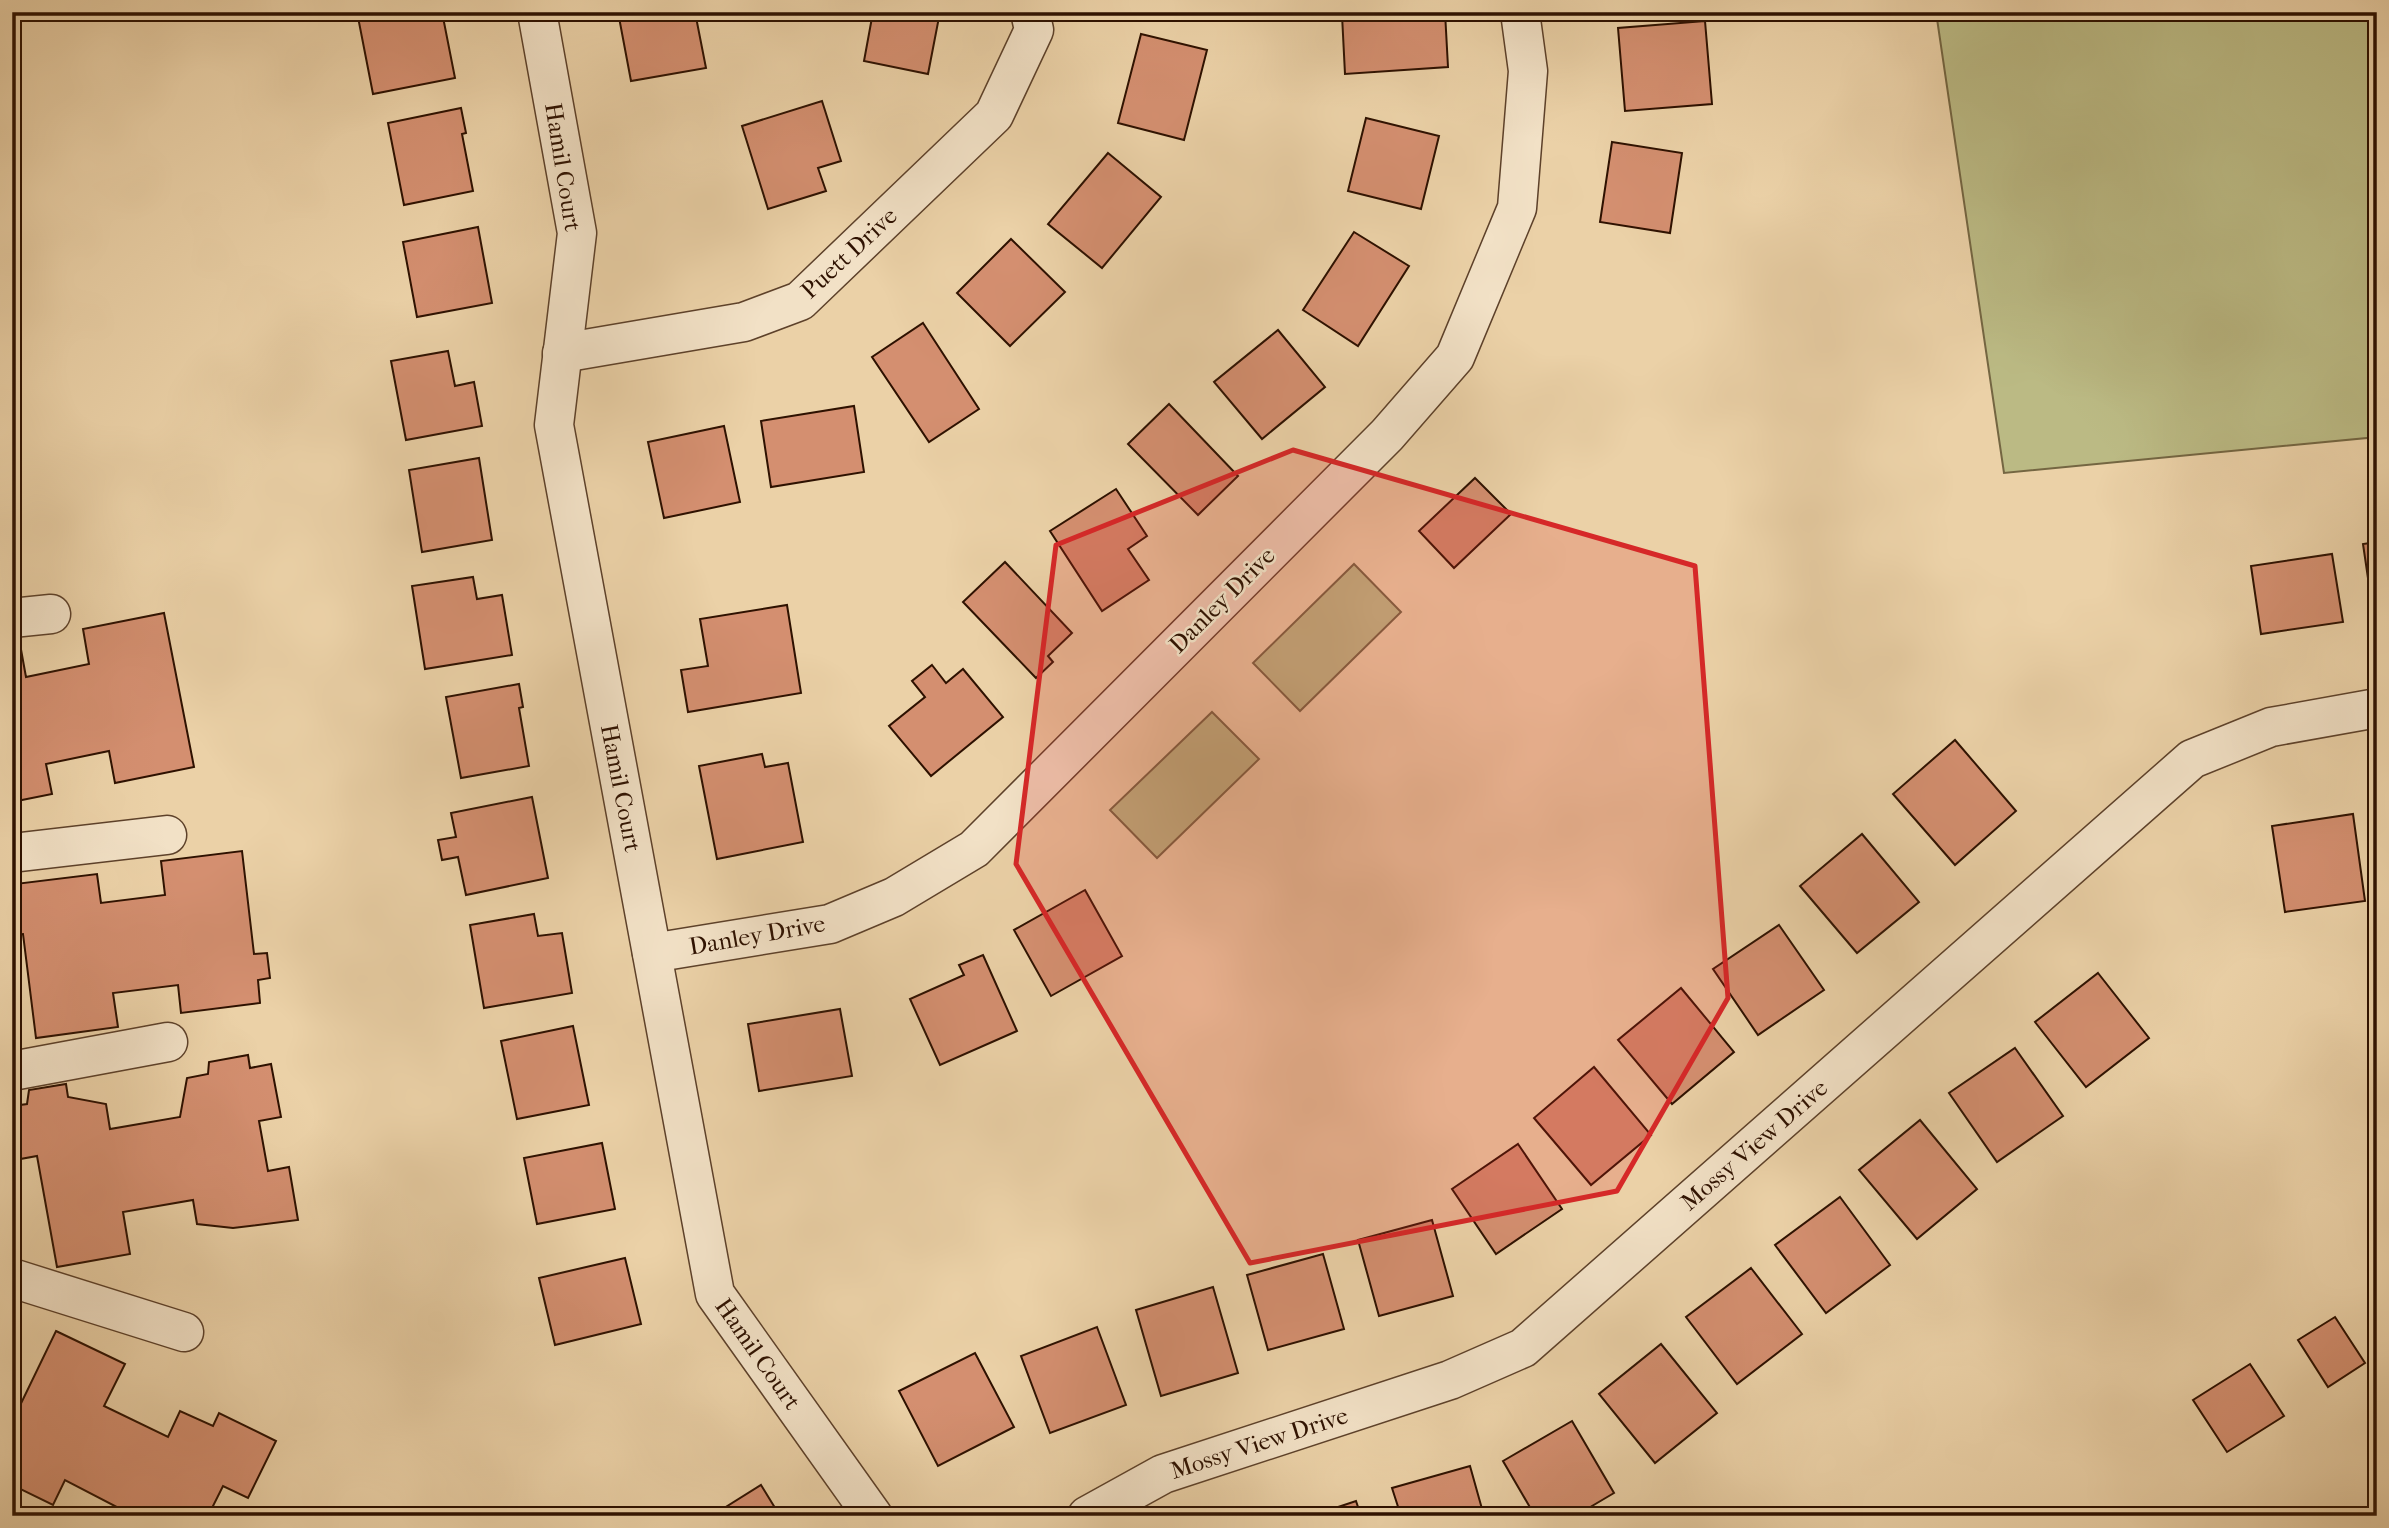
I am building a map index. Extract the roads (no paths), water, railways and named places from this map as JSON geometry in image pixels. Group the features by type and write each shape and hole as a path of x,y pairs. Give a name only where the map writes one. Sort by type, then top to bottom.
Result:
{"street":[{"name":"Hamil Court","path":"537,12 576,233 554,425 715,1294 873,1516"},
{"name":"Puett Drive","path":"562,353 744,322 800,301 993,115 1034,30 1030,12"},
{"name":"Danley Drive","path":"652,953 830,924 894,897 974,849 1387,435 1455,357 1517,208 1528,71 1520,12"},
{"path":"12,618 51,614"},
{"name":"Mossy View Drive","path":"1087,1516 1163,1474 1450,1380 1523,1348 2192,759 2271,727 2377,708"},
{"path":"12,853 167,835"},
{"path":"12,1071 168,1042"},
{"path":"12,1278 184,1332"}]}
